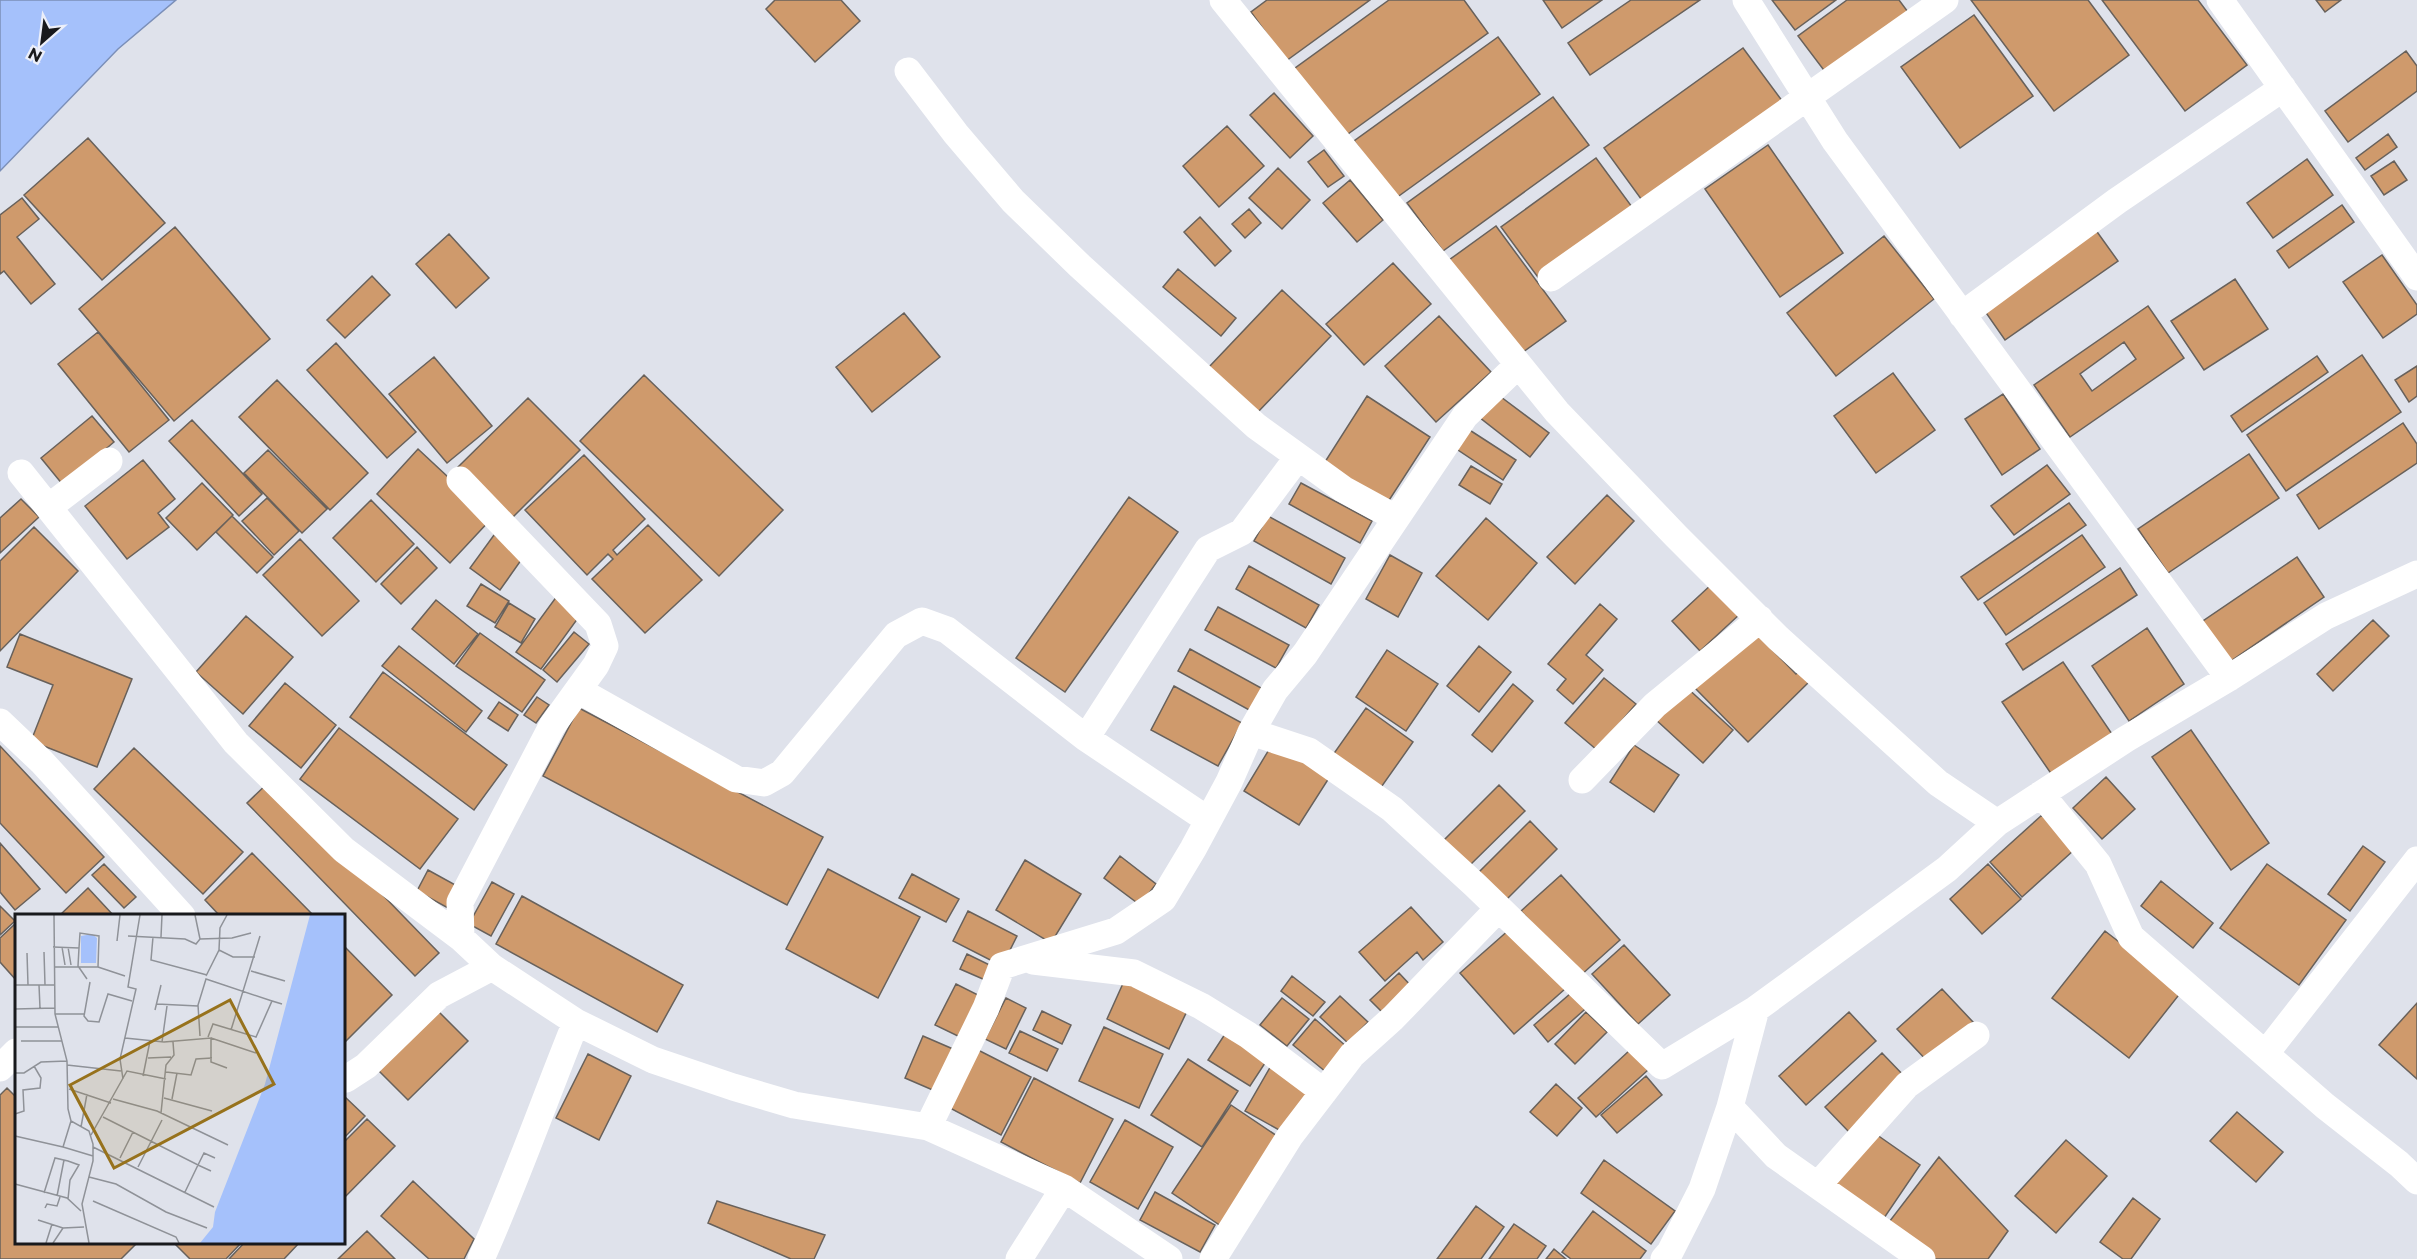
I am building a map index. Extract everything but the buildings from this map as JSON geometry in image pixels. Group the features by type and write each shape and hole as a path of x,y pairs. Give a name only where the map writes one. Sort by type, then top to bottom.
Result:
{"street":[{"path":"1223,0 1557,412 1760,619 1938,783 1997,823"},
{"path":"1746,0 1835,141 2229,678"},
{"path":"1551,278 1945,0"},
{"path":"2220,0 2417,277"},
{"path":"908,71 956,134 1013,201 1080,266 1256,426 1343,489 1396,518"},
{"path":"1962,315 2117,201 2283,88"},
{"path":"928,1127 986,1008 1002,966 1116,931 1163,899 1208,820 1251,732 1275,690 1305,654 1465,416 1518,365"},
{"path":"1086,738 1208,549 1242,532 1298,457"},
{"path":"49,507 109,461"},
{"path":"21,472 236,743 344,850 461,938 492,967 576,1022 653,1060 733,1088 794,1105 928,1127 1064,1188 1169,1259"},
{"path":"460,480 598,624 605,646 596,665 552,726 460,902 461,938"},
{"path":"1251,732 1309,751 1392,809 1475,885 1662,1066 1756,1009 1947,869 1997,823 2041,794 2326,616 2417,574"},
{"path":"1582,780 1655,705 1760,619"},
{"path":"578,690 736,779 764,783 782,773 897,635 922,621 947,630 1086,738 1208,820"},
{"path":"0,722 42,762 170,911"},
{"path":"2041,794 2098,864 2131,938 2325,1106 2399,1164 2417,1181"},
{"path":"2266,1053 2417,860"},
{"path":"1213,1259 1290,1136 1352,1055 1393,1018 1498,909"},
{"path":"1020,960 1134,973 1201,1006 1229,1023 1324,1092"},
{"path":"345,1078 366,1066 439,996 492,967"},
{"path":"1664,1259 1670,1252 1702,1189 1730,1107 1756,1009"},
{"path":"481,1259 514,1184 548,1090 576,1022"},
{"path":"1818,1185 1907,1085 1976,1035"},
{"path":"0,1068 15,1053"},
{"path":"1730,1107 1776,1156 1922,1259"},
{"path":"1019,1259 1064,1188"}],"water":[{"path":"0,0 176,0 118,49 0,171"}]}
